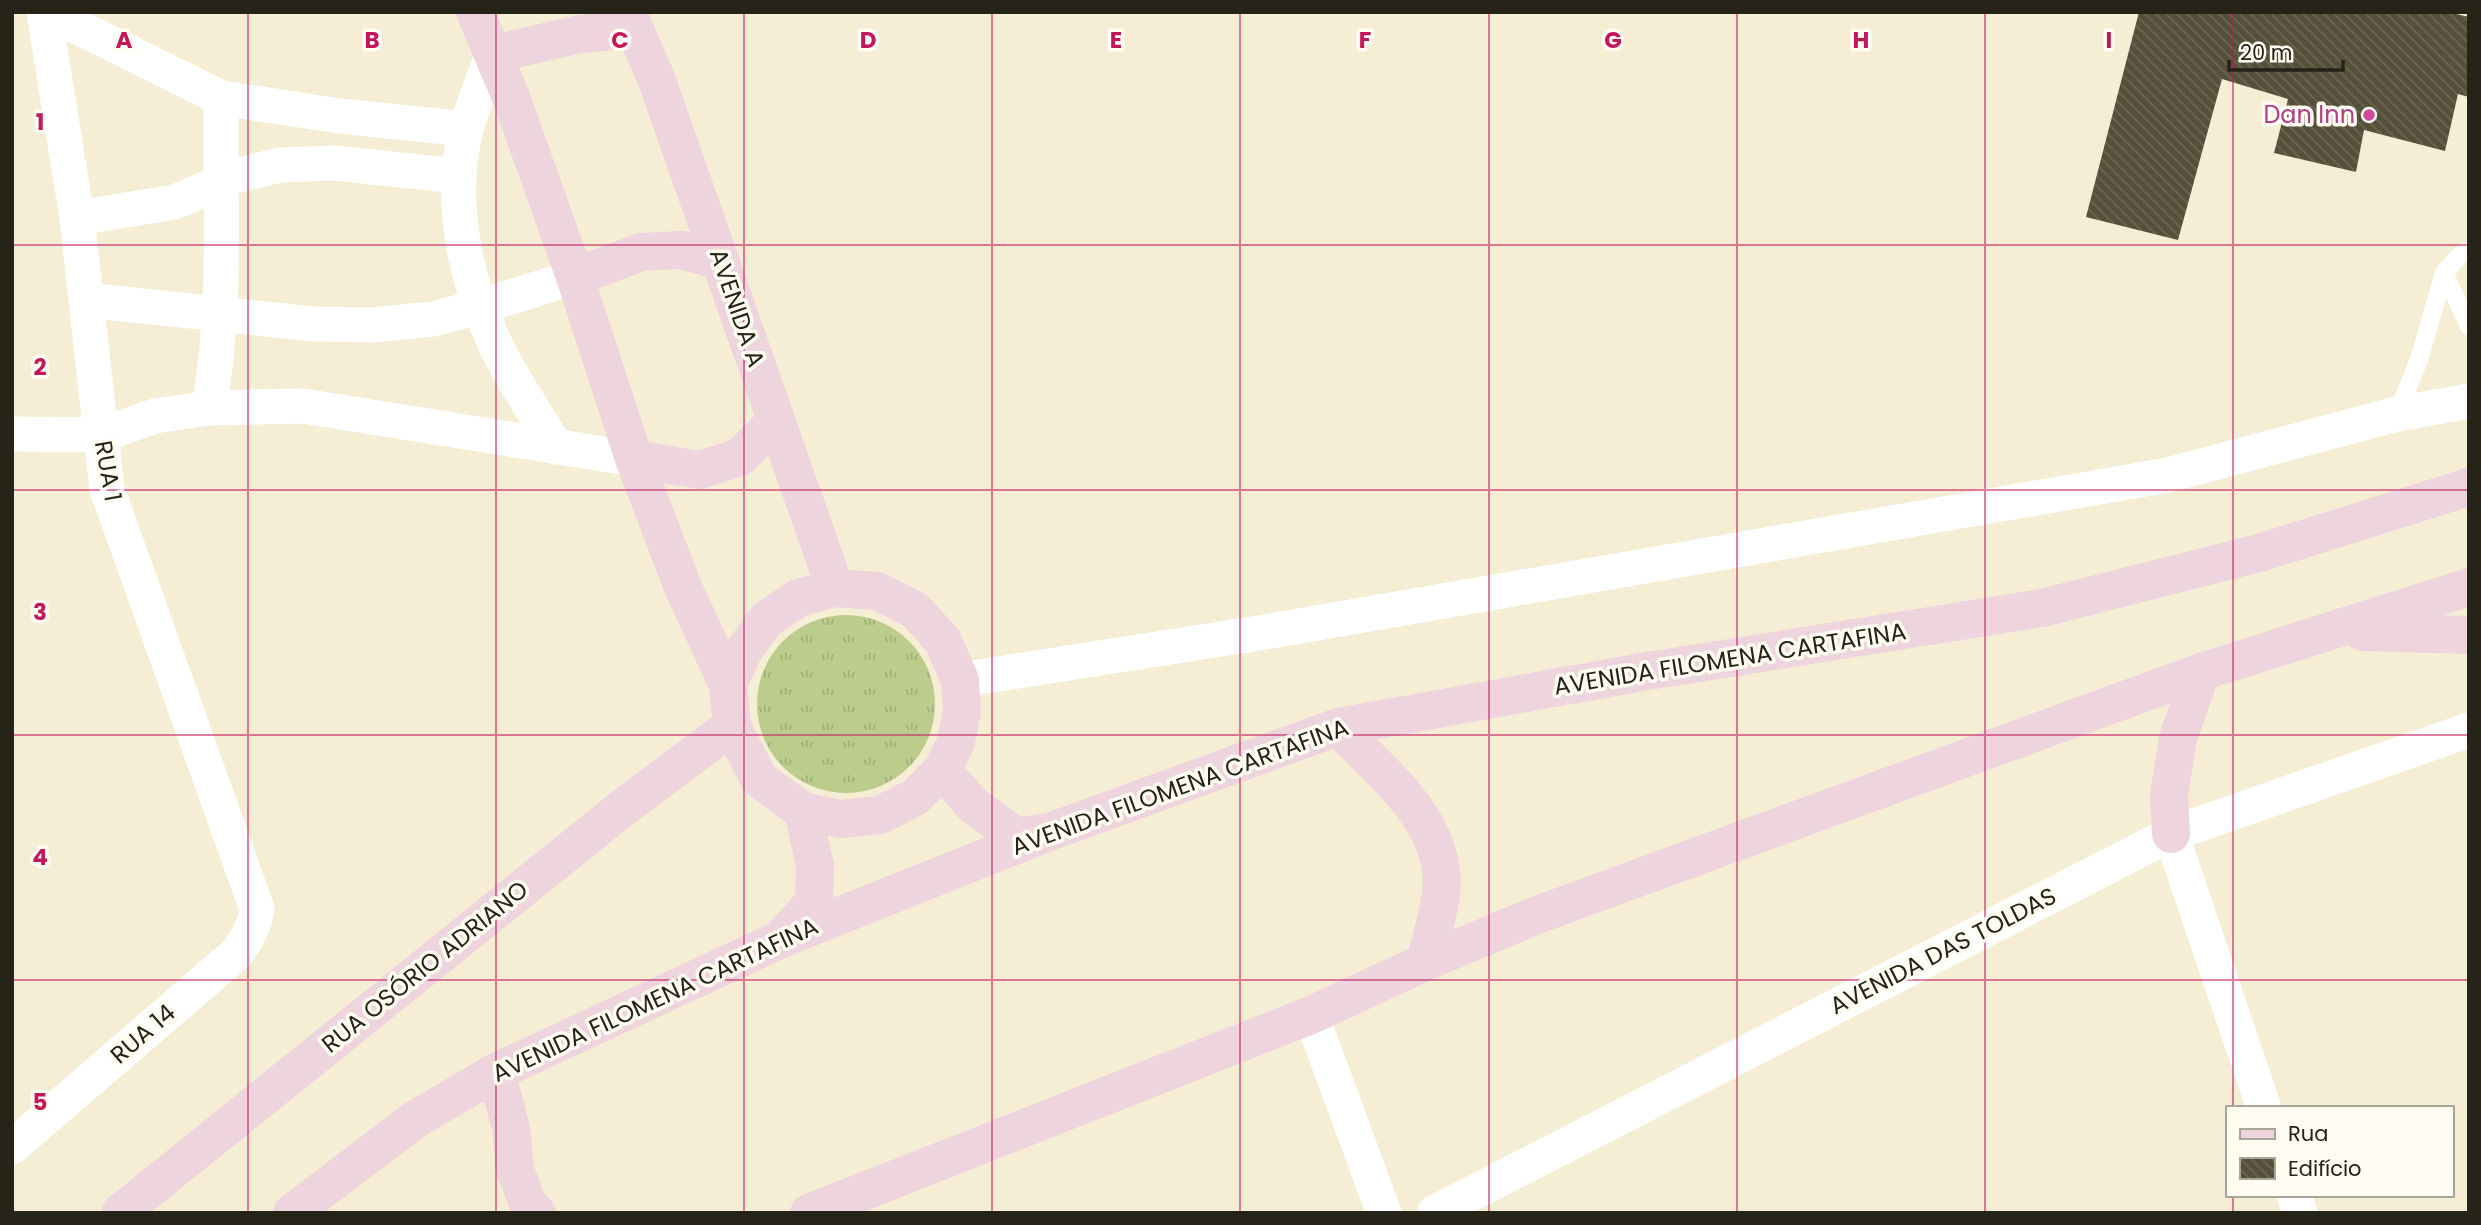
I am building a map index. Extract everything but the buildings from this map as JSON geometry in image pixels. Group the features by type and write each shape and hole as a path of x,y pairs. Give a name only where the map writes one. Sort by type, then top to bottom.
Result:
{"main road":[{"path":"475,12 511,97 575,277 634,459 682,585 728,685 732,726 759,779 803,811 841,819 880,815 915,797 942,770 956,742 962,711 960,680 943,641 915,610 877,591 835,588 798,598 766,620 743,652 728,685"},
{"path":"493,54 631,21"},
{"name":"AVENIDA A","path":"631,21 656,78 835,588"},
{"path":"575,277 641,252 682,250 720,261"},
{"path":"634,459 700,470 740,457 776,421"},
{"name":"AVENIDA FILOMENA CARTAFINA","path":"292,1213 416,1119 496,1072 781,939 1049,832 1338,727 1642,672 2042,608 2259,552 2469,487"},
{"path":"809,1213 1311,1015 1425,962 1537,915 2201,672 2469,587"},
{"path":"2332,631 2469,635"},
{"path":"2171,834 2169,795 2178,738 2201,672"},
{"name":"RUA OSÓRIO ADRIANO","path":"120,1213 620,810 732,726"},
{"path":"1338,727 1422,816 1438,849 1442,891 1425,962"},
{"path":"942,770 974,806 1017,837 1049,832"},
{"path":"781,939 814,902 815,866 803,811"},
{"path":"496,1072 511,1128 515,1170 528,1204 537,1213"}],"street":[{"path":"46,12 221,98 340,116 466,130"},
{"name":"RUA 1","path":"46,12 77,218 107,489 257,908"},
{"path":"493,54 466,130 459,176 461,241 480,307 509,371 556,447"},
{"path":"209,408 214,381 218,313 221,98"},
{"path":"77,218 175,202 235,176 281,165 334,163 459,176"},
{"path":"86,300 313,324 373,324 433,319 575,277"},
{"path":"960,680 1265,632 2168,475 2397,414 2469,401"},
{"path":"12,434 101,435 155,416 209,408 303,406 634,459"},
{"name":"AVENIDA DAS TOLDAS","path":"1434,1213 2171,834 2469,730"},
{"path":"2171,834 2263,1106"},
{"name":"RUA 14","path":"12,1147 236,954 246,941 257,908"},
{"path":"1311,1015 1384,1213"}],"lane":[{"path":"2397,414 2419,360 2444,273 2460,255 2469,250"},
{"path":"2444,273 2469,326"}],"green space":[{"path":"846,615 880,621 909,641 929,670 935,704 929,738 909,767 880,787 846,793 812,787 783,767 763,738 757,704 763,670 783,641 812,621"}],"place":[{"name":"Dan Inn","path":"2369,115"}]}
